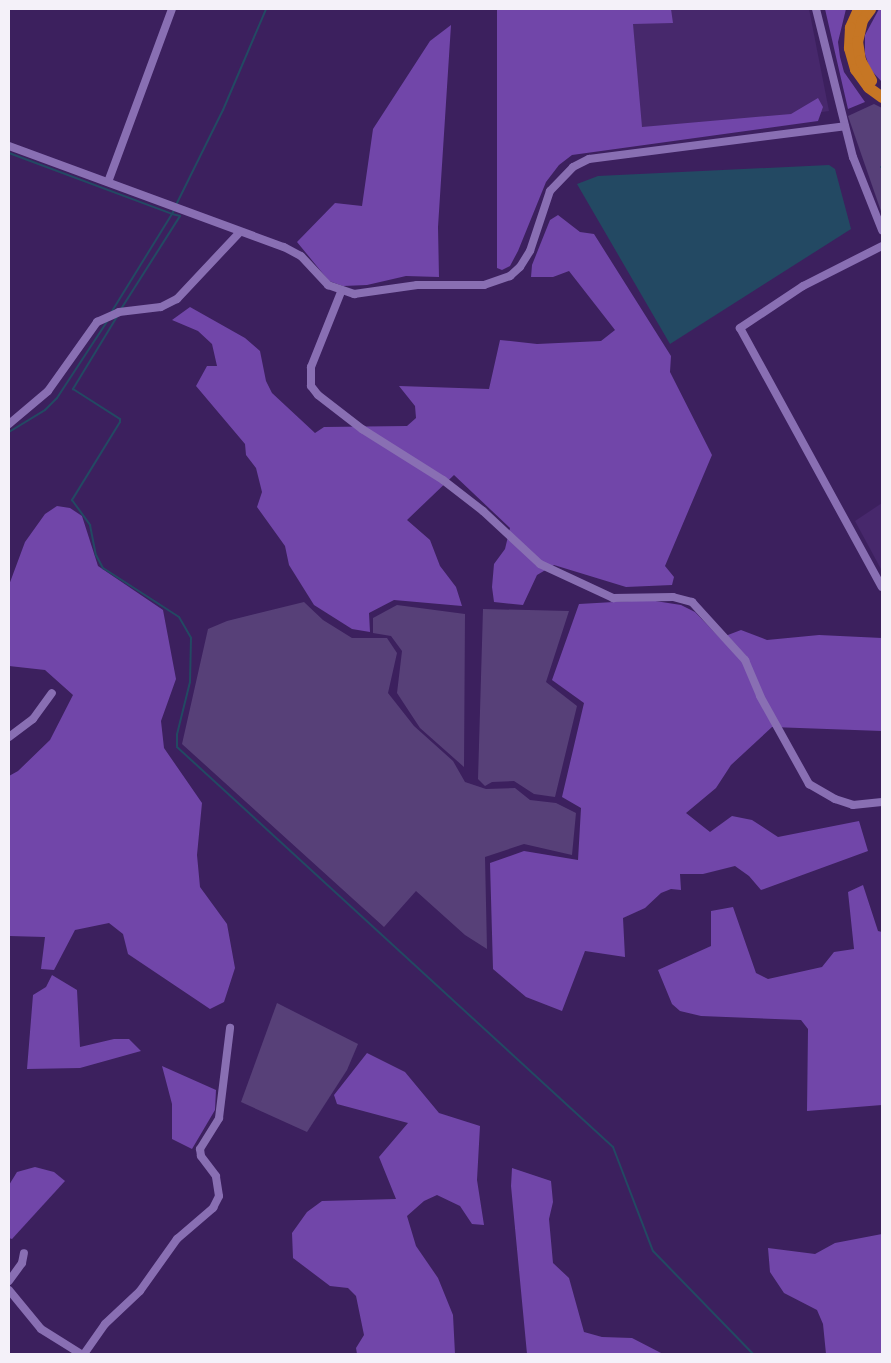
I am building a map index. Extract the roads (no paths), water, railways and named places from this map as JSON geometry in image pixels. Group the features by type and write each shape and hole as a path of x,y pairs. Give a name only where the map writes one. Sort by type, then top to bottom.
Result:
{"highway":[{"path":"858,9 850,27 848,48 863,81 882,97"},
{"path":"870,9 862,20 857,41 863,66 870,79 882,90"}],"street":[{"path":"108,182 172,9"},
{"path":"816,9 845,126 882,230"},
{"path":"9,146 284,247 301,256 328,286 341,292 368,293 417,285 484,285 510,276 520,267 530,251 550,191 573,167 589,160 845,126"},
{"path":"9,424 48,391 97,322 119,312 161,307 177,299 240,232"},
{"path":"882,246 803,286 740,328 882,587"},
{"path":"341,292 311,367 311,386 318,395 362,429 450,485 483,511 540,564 613,598 673,597 692,602 746,660 760,696 809,784 835,799 853,805 882,802"},
{"path":"10,734 33,719 52,693"},
{"path":"9,1290 41,1329 83,1354 105,1324 140,1291 184,1231 213,1208 219,1196 216,1176 201,1156 200,1149 219,1118 230,1028"},
{"path":"9,1281 22,1263 24,1253"}],"water":[{"path":"829,165 835,169 851,229 670,344 577,184 598,176"}],"waterway":[{"path":"176,205 223,110 266,9"},
{"path":"9,153 172,214 112,311"},
{"path":"121,309 180,216 172,214 174,210"},
{"path":"118,315 73,389 120,419 120,422 72,500 90,525 96,555 103,568 179,617 191,638 190,682 177,734 177,747 613,1147 653,1251 753,1354"},
{"path":"9,432 45,410 57,398 108,320"}]}
